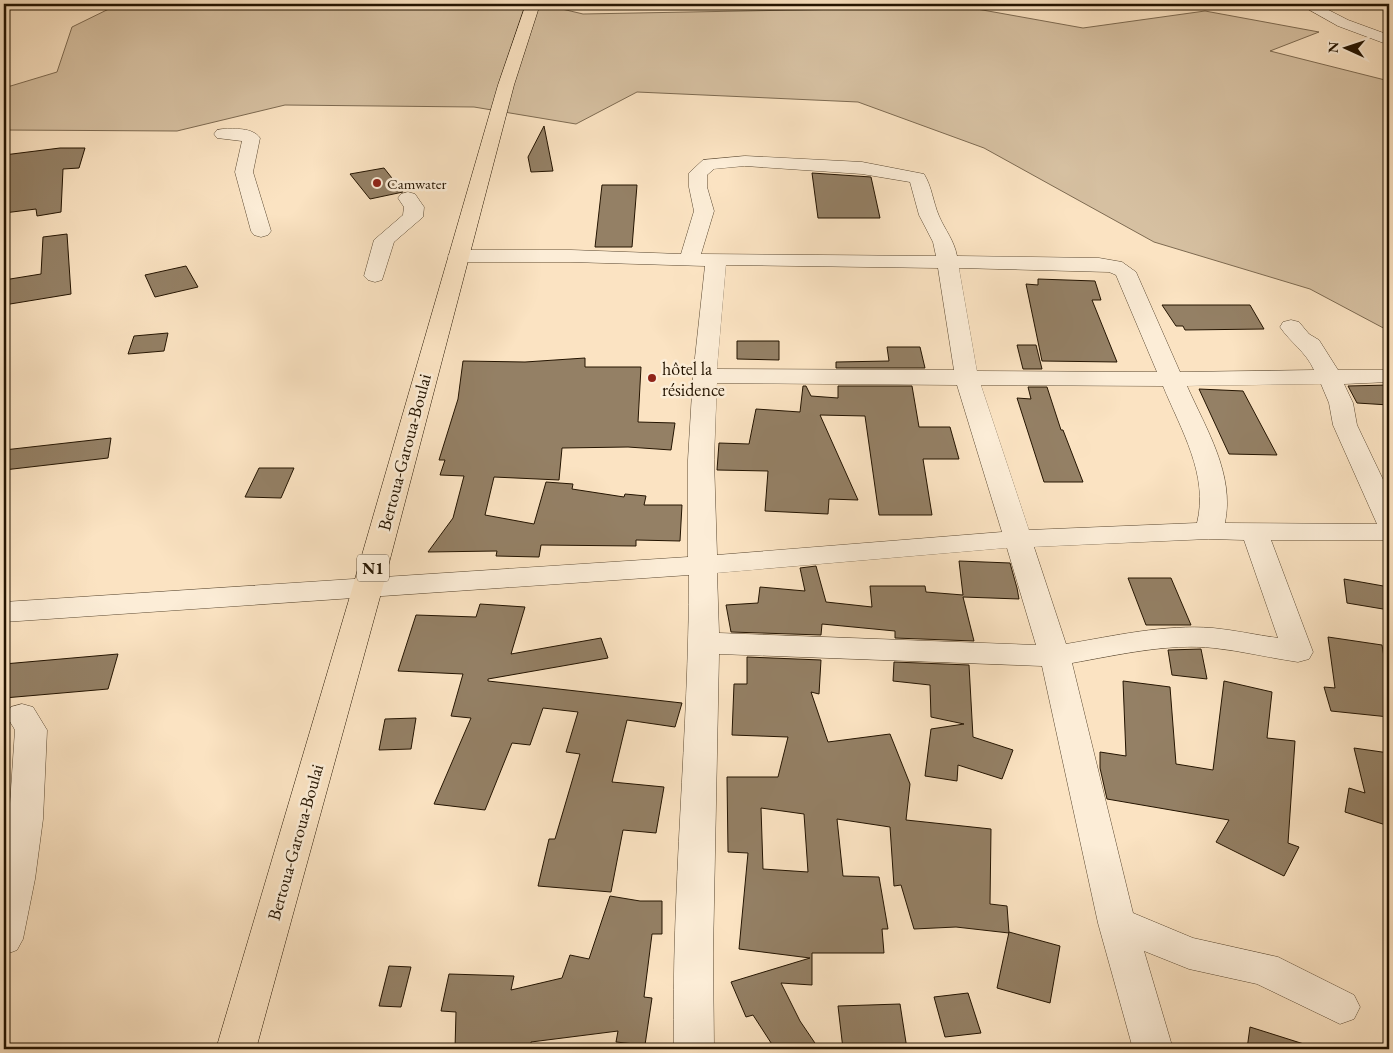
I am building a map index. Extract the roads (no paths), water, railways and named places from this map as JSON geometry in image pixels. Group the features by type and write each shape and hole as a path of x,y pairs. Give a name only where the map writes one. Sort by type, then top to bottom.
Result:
{"highway":[{"name":"Bertoua-Garoua-Boulai","path":"236,1049 368,586 509,76 533,4"}],"street":[{"path":"1306,4 1343,22 1389,40"},
{"path":"223,134 240,134 251,138 244,172 261,231"},
{"path":"694,1049 694,953 704,643 701,460 705,376 704,211 698,186 698,173 709,164 744,161 862,168 917,178 924,191 929,216 940,232 967,379 1019,539 1054,656 1117,923 1152,1049"},
{"path":"375,276 384,240 413,217 414,207 408,198"},
{"path":"458,256 1099,264 1115,266 1125,272 1173,379 1215,486 1215,510 1209,530"},
{"path":"1291,326 1300,338 1311,345 1328,377 1341,403 1345,425 1389,521"},
{"path":"705,376 967,379 1383,376"},
{"path":"4,612 368,586 703,565 1019,539 1209,530 1389,532"},
{"path":"704,643 1054,656 1130,643 1184,638 1213,638 1298,652 1254,530"},
{"path":"4,938 17,879 26,819 31,730 22,714"},
{"path":"1117,923 1189,953 1264,968 1340,1007"}],"place":[{"name":"Camwater","path":"377,183"},
{"name":"hôtel la résidence","path":"652,378"}]}
